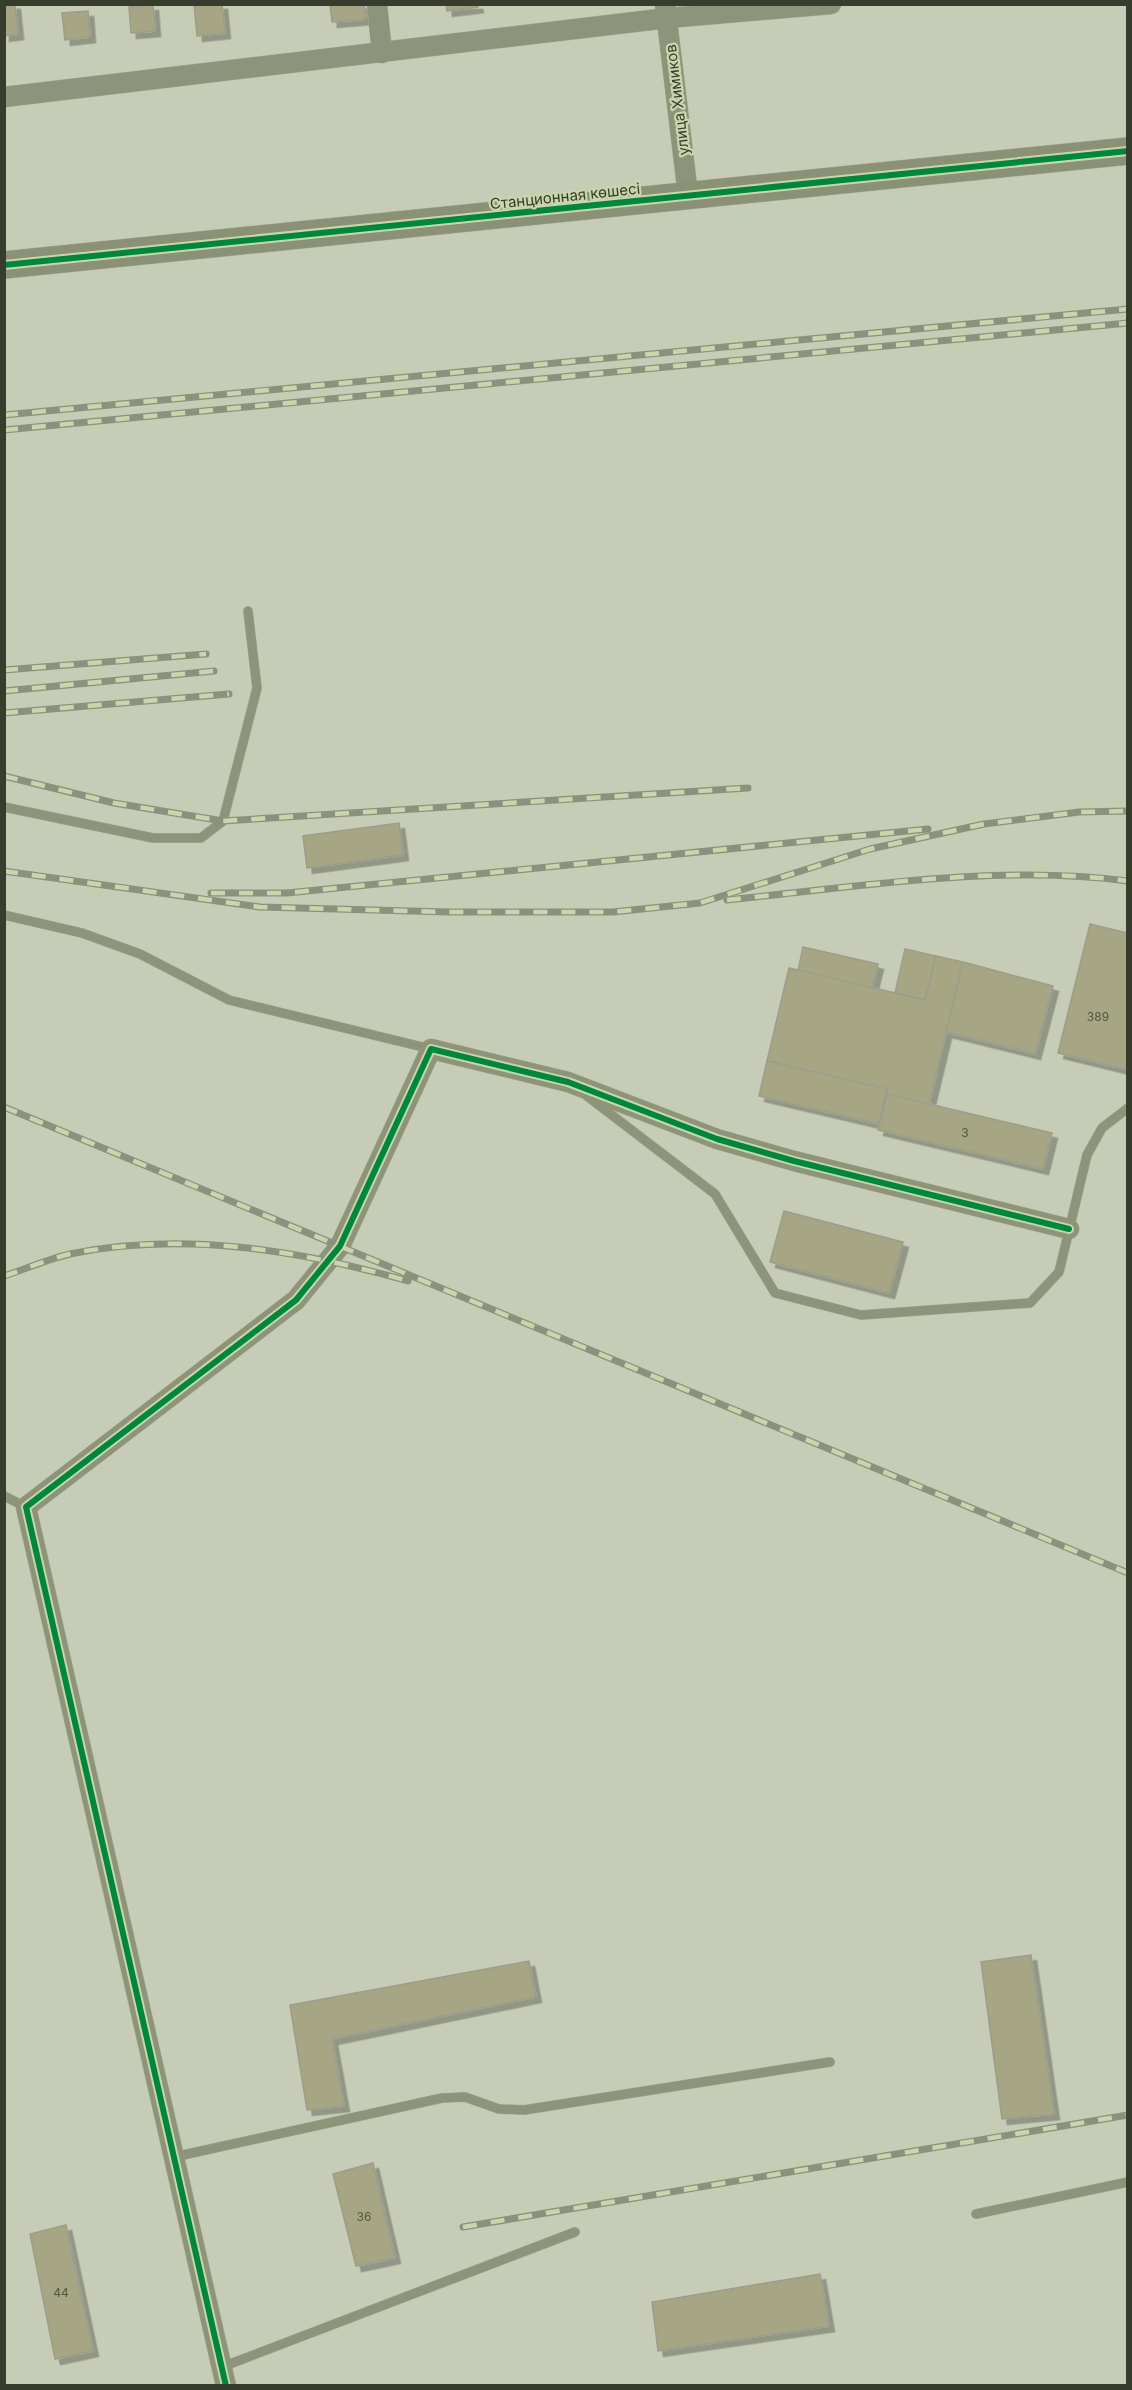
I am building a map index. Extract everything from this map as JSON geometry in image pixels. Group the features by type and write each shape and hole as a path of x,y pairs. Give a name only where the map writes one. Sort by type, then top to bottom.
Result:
{"street":[{"path":"377,4 382,53"},
{"path":"4,97 382,53 667,11 831,4"},
{"name":"улица Химиков","path":"667,11 688,195"},
{"name":"Станционная көшесі","path":"4,265 1128,151"},
{"path":"224,2376 27,1507 296,1300 340,1246 430,1049 568,1082 717,1139 1069,1229"}],"lane":[{"path":"4,807 153,838 201,838 223,821 257,688 248,611"},
{"path":"4,915 82,933 140,954 229,1000 430,1049"},
{"path":"568,1082 715,1194 775,1293 861,1315 1030,1303 1059,1272 1087,1155 1102,1128 1128,1108"},
{"path":"4,1496 27,1507"},
{"path":"174,2157 442,2098 465,2097 499,2109 524,2110 830,2062"},
{"path":"976,2214 1128,2182"},
{"path":"224,2376 576,2232"}],"building":[{"path":"4,4 15,4 18,34 4,36"},
{"path":"194,4 222,4 225,33 197,36"},
{"path":"330,4 364,4 366,19 332,22"},
{"path":"446,4 477,4 478,7 447,11"},
{"path":"153,5 155,31 131,33 129,7"},
{"path":"88,11 90,37 65,40 62,13"},
{"path":"399,823 403,855 307,868 303,836"},
{"path":"1090,924 1128,933 1128,1070 1058,1053"},
{"path":"803,947 878,964 872,988 798,971"},
{"path":"905,949 936,956 925,1000 895,993"},
{"path":"936,956 963,962 929,1104 887,1094 887,1089 767,1061 789,968 925,1000"},
{"path":"963,962 1053,986 1035,1054 946,1032"},
{"path":"767,1061 887,1089 879,1124 759,1096"},
{"path":"887,1094 1052,1133 1043,1169 878,1130"},
{"path":"784,1211 903,1242 889,1293 770,1262"},
{"path":"1031,1955 1054,2114 1002,2119 981,1962"},
{"path":"529,1961 536,1997 332,2039 344,2106 307,2110 290,2005"},
{"path":"373,2163 395,2258 356,2266 333,2174"},
{"path":"66,2225 93,2351 55,2359 30,2234"},
{"path":"820,2274 829,2326 658,2351 652,2302"}],"railway":[{"path":"4,415 1128,309"},
{"path":"4,430 1128,323"},
{"path":"4,670 206,654"},
{"path":"4,691 214,671"},
{"path":"4,713 229,694"},
{"path":"4,776 114,803 223,821 748,788"},
{"path":"4,871 260,907 449,912 613,912 700,903 870,849 984,824 1079,812 1128,811"},
{"path":"211,893 287,893 928,829"},
{"path":"727,900 927,879 978,876 1079,876 1128,881"},
{"path":"4,1107 1128,1573"},
{"path":"4,1276 70,1254 112,1247 197,1244 240,1247 325,1260 408,1281"},
{"path":"463,2227 1128,2115"}],"cycle path":[{"path":"4,265 1128,151"},
{"path":"226,2386 26,1507 296,1300 340,1246 431,1049 568,1082 717,1139 794,1161 1069,1229"}]}
